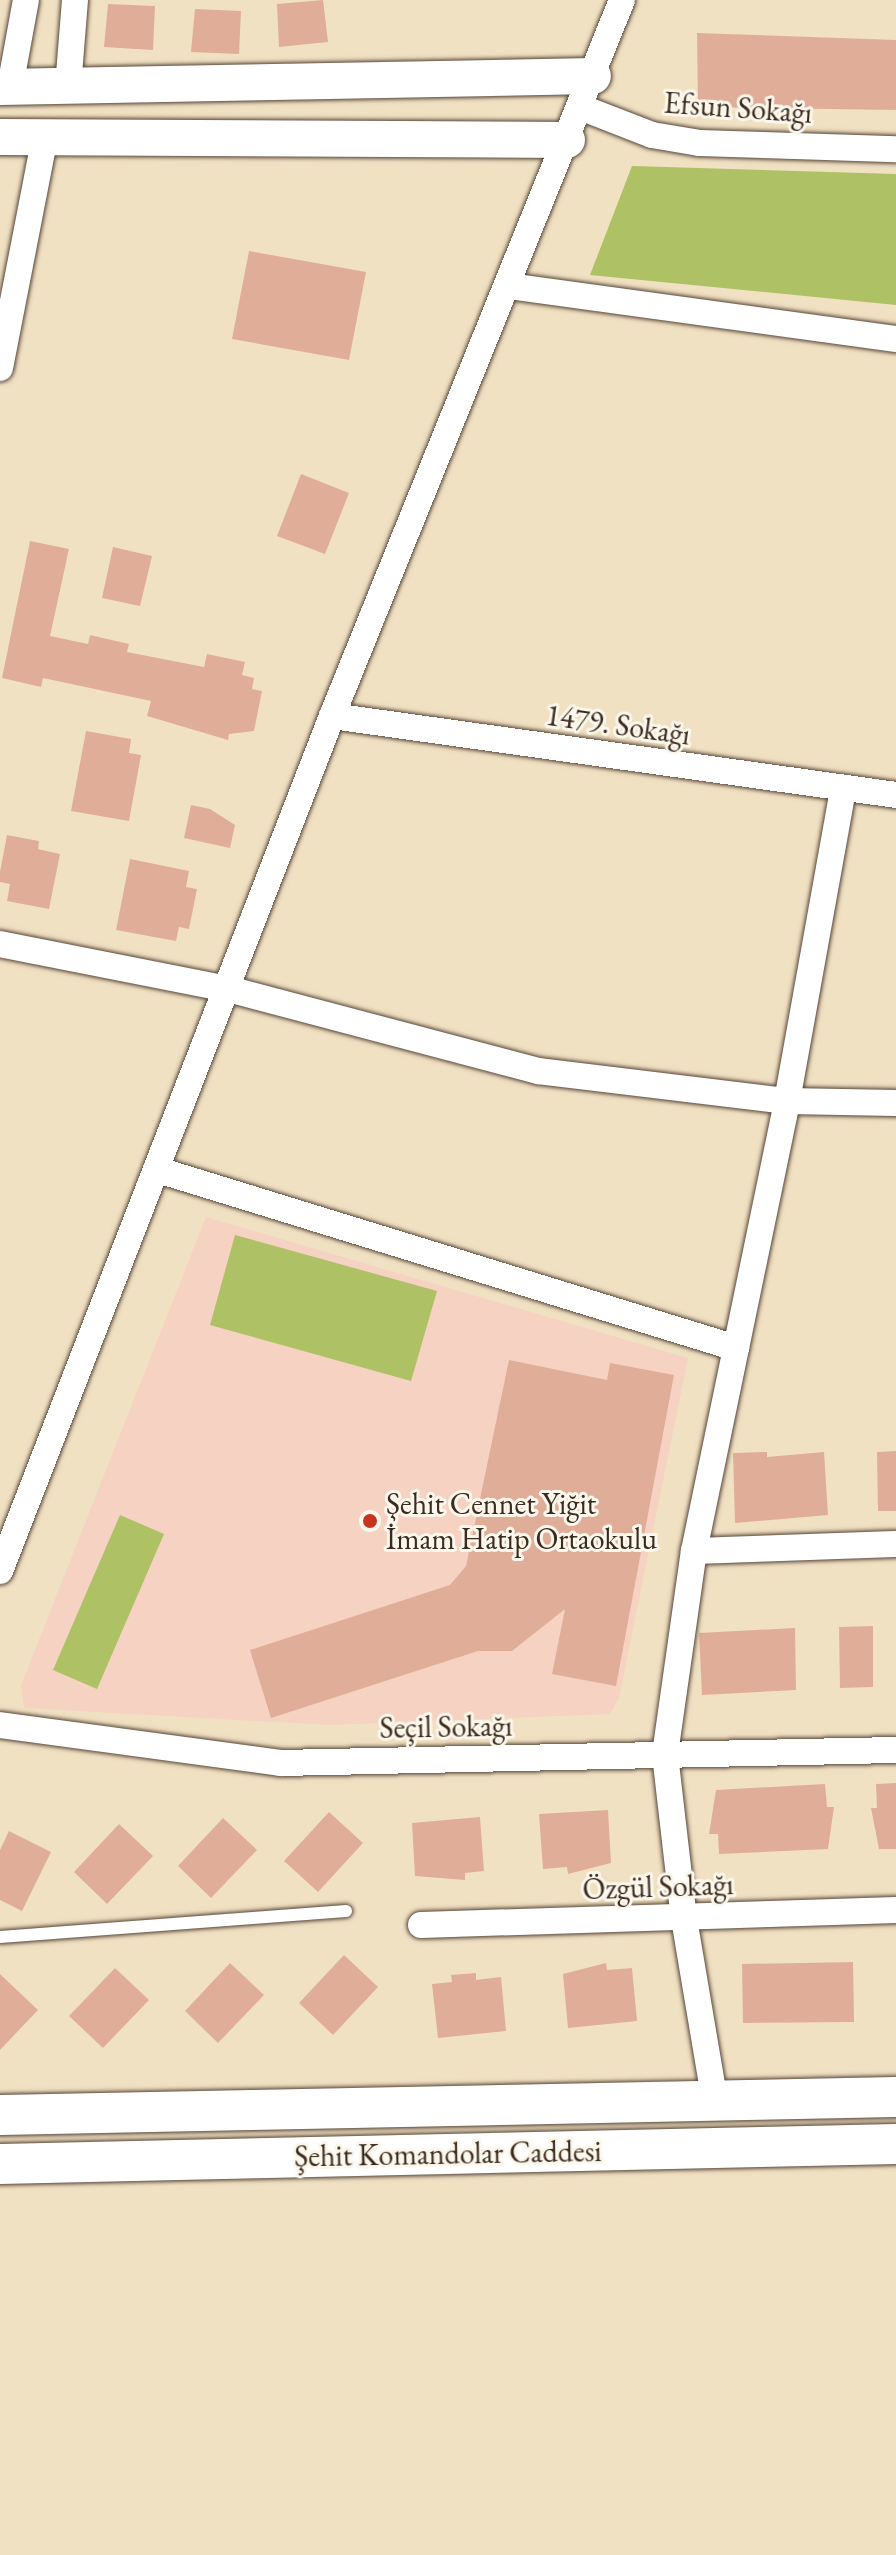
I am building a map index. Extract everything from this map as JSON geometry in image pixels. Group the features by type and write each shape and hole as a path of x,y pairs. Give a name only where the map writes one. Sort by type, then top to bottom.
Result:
{"main road":[{"name":"Şehit Komandolar Caddesi","path":"0,2115 896,2097"},
{"name":"Şehit Komandolar Caddesi","path":"0,2164 896,2144"}],"street":[{"path":"26,0 5,87 586,92"},
{"path":"68,87 75,0"},
{"path":"0,1571 332,716 622,0"},
{"name":"Efsun Sokağı","path":"586,92 652,135 700,143 896,149"},
{"path":"0,137 567,140"},
{"path":"0,368 45,137"},
{"path":"508,286 896,339"},
{"name":"1479. Sokağı","path":"332,716 896,795"},
{"path":"715,2102 684,1919 665,1754 694,1551 787,1101 843,789"},
{"path":"0,944 228,989 538,1071 787,1101 896,1103"},
{"path":"158,1170 736,1348"},
{"path":"694,1551 896,1544"},
{"name":"Seçil Sokağı","path":"0,1725 280,1763 896,1750"},
{"name":"Özgül Sokağı","path":"421,1925 896,1910"}],"lane":[{"path":"0,1937 346,1911"}],"shaded area":[{"name":"Şehit Cennet Yiğit İmam Hatip Ortaokulu","path":"206,1217 688,1358 619,1698 610,1714 330,1725 24,1708 21,1685"}],"green space":[{"path":"632,166 896,174 896,305 590,275"},
{"path":"235,1235 437,1291 411,1381 210,1325"},
{"path":"120,1515 164,1534 97,1689 53,1670"}],"building":[{"path":"323,0 328,42 279,47 277,4"},
{"path":"108,4 155,6 153,50 104,47"},
{"path":"195,9 241,11 239,54 191,52"},
{"path":"697,33 896,40 896,110 698,107"},
{"path":"249,251 366,272 349,360 232,339"},
{"path":"301,474 349,493 325,554 277,536"},
{"path":"30,541 69,549 50,636 88,644 90,635 129,644 127,652 204,667 207,654 245,662 242,675 254,678 252,689 262,691 254,731 229,734 228,740 147,716 151,701 43,678 41,687 2,678"},
{"path":"113,547 152,556 140,606 102,598"},
{"path":"86,731 131,739 129,753 141,755 129,821 71,811"},
{"path":"191,805 210,809 235,825 230,848 184,838"},
{"path":"7,835 39,841 38,849 60,854 49,909 7,901 10,884 0,882 0,872"},
{"path":"130,859 189,871 186,887 197,889 189,929 179,927 176,941 116,930"},
{"path":"509,1360 607,1380 610,1363 674,1375 616,1686 552,1674 565,1609 512,1651 478,1651 271,1718 250,1650 450,1585 466,1566"},
{"path":"896,1451 896,1511 878,1511 877,1452"},
{"path":"767,1452 767,1457 824,1452 828,1515 735,1523 733,1453"},
{"path":"873,1626 873,1687 840,1688 839,1627"},
{"path":"795,1628 796,1690 702,1695 699,1633"},
{"path":"896,1783 896,1849 879,1849 871,1808 877,1808 876,1784"},
{"path":"825,1784 827,1807 834,1807 828,1849 719,1854 718,1834 709,1834 716,1790"},
{"path":"608,1810 611,1863 568,1874 567,1867 543,1869 539,1814"},
{"path":"329,1812 363,1843 318,1892 284,1861"},
{"path":"480,1817 484,1871 465,1873 465,1880 415,1876 412,1823"},
{"path":"223,1818 257,1850 211,1898 178,1866"},
{"path":"119,1824 153,1856 107,1904 74,1872"},
{"path":"9,1831 51,1852 22,1911 0,1900 0,1850"},
{"path":"344,1955 378,1987 333,2035 299,2003"},
{"path":"853,1962 854,2022 743,2023 742,1964"},
{"path":"230,1963 264,1995 218,2043 185,2011"},
{"path":"606,1963 607,1970 632,1968 637,2021 568,2028 563,1974"},
{"path":"115,1968 149,2000 103,2048 69,2016"},
{"path":"476,1973 476,1980 501,1977 506,2031 438,2038 432,1984 452,1982 451,1975"},
{"path":"0,1974 38,2010 0,2050"}],"place":[{"name":"Şehit Cennet Yiğit İmam Hatip Ortaokulu","path":"370,1521"}]}
